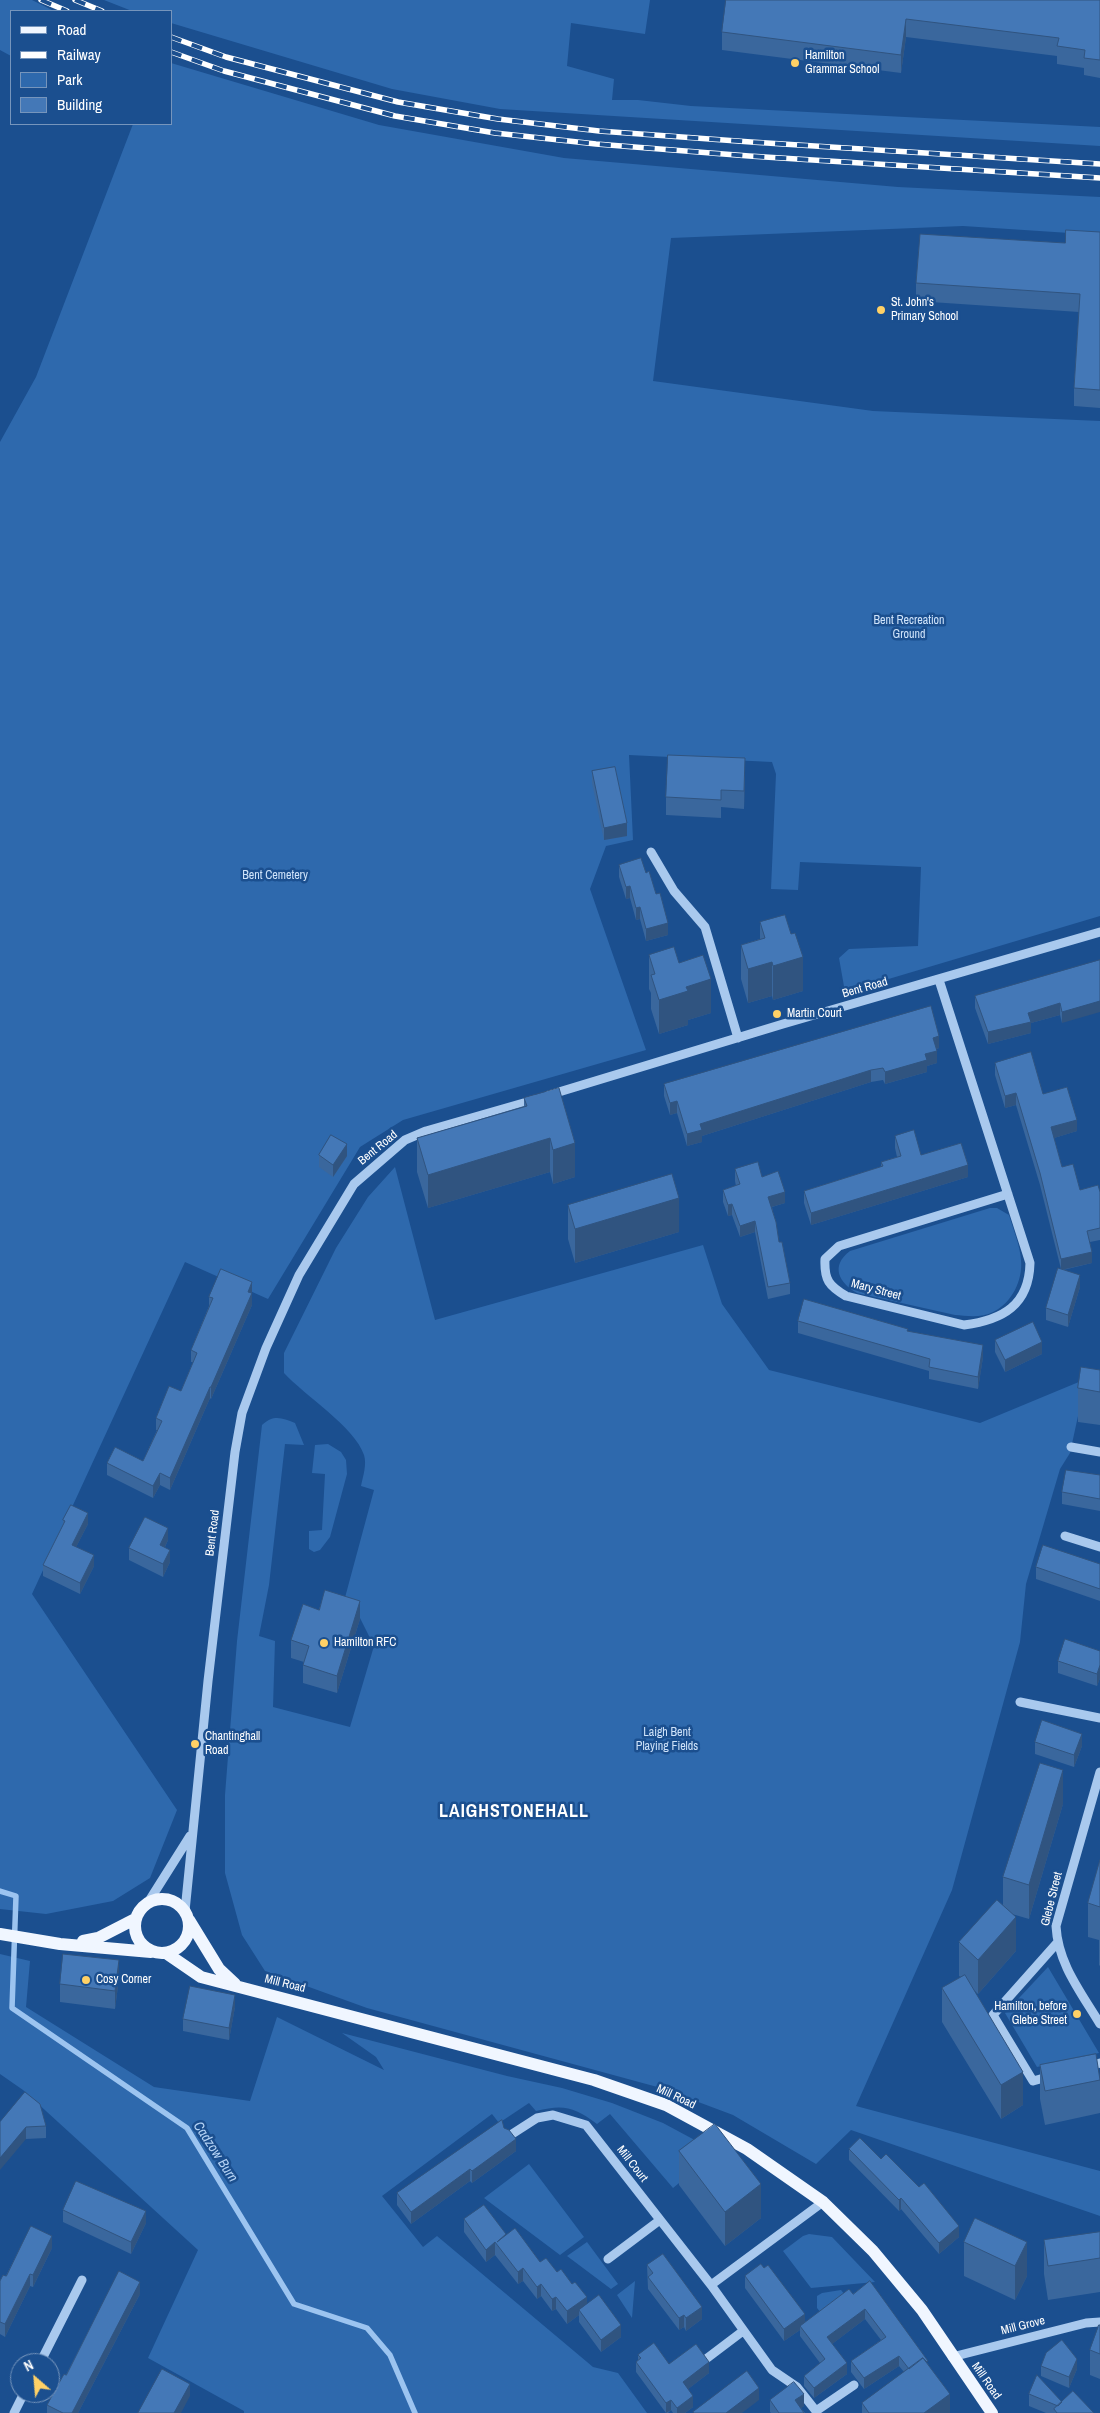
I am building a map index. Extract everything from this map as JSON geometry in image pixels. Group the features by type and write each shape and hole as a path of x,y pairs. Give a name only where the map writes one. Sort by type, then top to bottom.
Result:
{"main road":[{"path":"1,1934 60,1944 151,1952 166,1953 174,1950 187,1938 187,1915 178,1903 169,1899 159,1898 149,1901 140,1908 135,1919 135,1932 140,1944 151,1952"},
{"name":"Mill Road","path":"187,1915 219,1969 238,1987"},
{"path":"60,1944 98,1938 135,1919"},
{"name":"Mill Road","path":"166,1953 201,1977 575,2075 666,2105 747,2149 823,2202 873,2251 911,2297 992,2413"}],"street":[{"path":"651,852 674,891 706,927 738,1038"},
{"name":"Bent Road","path":"187,1915 192,1833 230,1490 242,1413 266,1348 300,1275 354,1184 400,1145 426,1131 1100,932"},
{"name":"Mary Street","path":"939,980 1008,1194 1030,1263 1030,1278 1025,1292 1013,1308 999,1317 984,1322 964,1325 846,1296 832,1288 824,1272 825,1259 840,1246 1008,1194"},
{"path":"1072,1447 1100,1452"},
{"path":"1065,1536 1100,1546"},
{"path":"1020,1702 1100,1718"},
{"name":"Glebe Street","path":"1100,1772 1056,1926 1057,1943 1062,1960 1100,2024"},
{"name":"Bent Road","path":"149,1901 192,1833"},
{"path":"1057,1943 993,2015 1033,2081 1062,2073"},
{"path":"1081,2068 1100,2063"},
{"name":"Mill Court","path":"509,2136 537,2118 553,2115 586,2125 712,2285 772,2370 797,2387 816,2411 854,2384"},
{"path":"712,2285 823,2202"},
{"path":"608,2259 660,2220"},
{"path":"45,2353 82,2280"},
{"name":"Mill Grove","path":"952,2357 1086,2323 1100,2322"},
{"path":"706,2359 743,2331"}],"green space":[{"path":"0,0 32,0 52,10 10,10 10,55 0,50"},
{"path":"104,0 650,0 645,34 571,23 567,66 614,79 612,100 638,100 691,106 1100,127 1100,146 500,109 392,89 172,23 172,10 129,10"},
{"name":"Bent Cemetery","path":"172,63 379,125 564,158 898,187 1100,197 1100,235 963,226 671,238 653,381 873,411 1100,421 1100,916 845,992 839,958 849,949 918,946 921,867 800,862 798,890 771,889 776,774 772,762 629,755 633,840 606,846 590,889 646,1050 403,1120 360,1147 268,1299 185,1262 32,1594 177,1810 150,1878 113,1901 46,1914 0,1909 0,442 36,377 133,125 172,125"},
{"name":"Laigh Bent Playing Fields","path":"395,1167 435,1320 703,1245 722,1304 769,1370 980,1423 1086,1379 1070,1453 1060,1469 1026,1584 1020,1642 952,1890 856,2106 1100,2171 1100,2216 851,2130 816,2164 733,2115 661,2088 367,2008 265,1971 242,1935 225,1873 225,1795 237,1641 262,1425 274,1418 295,1423 304,1445 285,1444 269,1585 259,1636 275,1641 273,1707 350,1727 374,1646 354,1606 343,1605 374,1490 361,1486 365,1463 359,1444 351,1433 284,1373 284,1353 336,1248 368,1197"},
{"path":"990,1208 997,1208 1009,1215 1018,1243 1021,1268 1018,1283 1011,1297 1000,1308 989,1314 979,1316 955,1315 857,1293 846,1284 839,1274 840,1262 850,1251"},
{"path":"328,1444 341,1452 346,1460 347,1474 330,1537 320,1550 314,1552 309,1549 309,1531 322,1530 325,1474 312,1473 315,1445"},
{"path":"0,1954 30,1961 26,2007 154,2087 250,2101 277,2017 384,2070 376,2057 342,2033 507,2076 562,2088 612,2103 663,2123 717,2152 673,2188 610,2114 597,2124 582,2114 568,2108 536,2111 529,2103 499,2123 492,2114 382,2196 423,2247 437,2236 593,2367 618,2373 647,2413 244,2413 244,2411 148,2358 198,2250 23,2090 0,2074"},
{"path":"1048,1967 1099,2053 1037,2067 1005,2013"},
{"path":"529,2164 584,2237 560,2255 484,2198"},
{"path":"809,2234 832,2237 875,2282 811,2288 783,2251 803,2236"},
{"path":"587,2242 618,2284 611,2289 567,2256"},
{"path":"635,2281 632,2318 617,2295"},
{"path":"841,2290 845,2295 821,2313 817,2308 817,2296 822,2293"}],"building":[{"path":"726,0 1100,0 1100,60 1084,58 1085,50 1057,46 1059,38 906,19 901,55 722,32"},
{"path":"1066,230 1100,232 1100,390 1074,388 1080,294 916,283 920,234 1065,243"},
{"path":"668,755 745,758 744,791 721,790 721,800 666,797"},
{"path":"615,767 627,823 604,828 592,771"},
{"path":"641,858 646,873 649,871 656,894 660,893 668,923 646,929 640,907 636,908 630,886 626,887 619,865"},
{"path":"785,915 791,934 795,933 803,957 773,966 772,962 748,969 741,945 765,938 760,922"},
{"path":"674,947 679,963 703,955 711,979 686,987 688,991 659,1000 651,975 655,974 649,955"},
{"path":"1100,960 1100,1001 1062,1012 1060,1003 1028,1013 1031,1022 988,1032 975,996"},
{"path":"931,1006 939,1036 933,1038 937,1051 925,1054 927,1060 885,1072 883,1068 871,1070 700,1124 702,1130 687,1134 677,1101 670,1103 664,1084"},
{"path":"1031,1052 1043,1094 1067,1087 1077,1120 1051,1127 1062,1167 1073,1164 1080,1190 1098,1185 1100,1192 1100,1228 1087,1231 1092,1252 1061,1259 1040,1173 1016,1093 1005,1096 995,1063"},
{"path":"559,1088 575,1143 553,1150 550,1138 428,1175 417,1138 527,1106 524,1098"},
{"path":"914,1130 921,1155 961,1143 968,1165 811,1213 804,1191 883,1166 881,1162 901,1156 895,1136"},
{"path":"331,1135 347,1144 333,1165 319,1155"},
{"path":"758,1162 762,1177 778,1171 785,1192 768,1197 776,1222 779,1242 782,1242 790,1283 768,1287 755,1221 740,1226 732,1204 728,1205 723,1190 740,1184 735,1169"},
{"path":"672,1174 679,1198 575,1229 568,1205"},
{"path":"1058,1268 1080,1275 1068,1315 1046,1308"},
{"path":"221,1269 252,1282 248,1292 252,1293 170,1478 160,1473 153,1486 107,1463 115,1447 143,1461 162,1421 156,1418 169,1386 181,1391 197,1353 191,1350 213,1298 209,1297"},
{"path":"804,1299 908,1329 907,1331 983,1345 978,1377 929,1367 930,1359 798,1321"},
{"path":"1033,1322 1042,1342 1005,1360 995,1340"},
{"path":"1081,1367 1100,1370 1100,1392 1078,1388"},
{"path":"1066,1470 1100,1475 1100,1499 1062,1492"},
{"path":"71,1505 88,1513 72,1545 94,1555 80,1583 43,1565"},
{"path":"145,1517 168,1528 160,1545 170,1550 163,1564 129,1548"},
{"path":"1043,1545 1100,1564 1100,1589 1036,1567"},
{"name":"Hamilton RFC","path":"325,1590 360,1601 337,1676 303,1665 309,1646 291,1640 303,1604 319,1610"},
{"path":"1065,1639 1100,1651 1100,1665 1097,1674 1058,1661"},
{"path":"1042,1720 1082,1734 1074,1755 1035,1742"},
{"path":"1040,1763 1063,1770 1029,1885 1003,1877"},
{"path":"1100,1860 1100,1907 1088,1903"},
{"path":"997,1900 1016,1917 978,1960 959,1942"},
{"path":"63,1954 119,1960 115,1991 60,1984"},
{"path":"965,1975 1023,2072 1001,2085 942,1988"},
{"path":"190,1986 235,1995 229,2028 183,2019"},
{"path":"1096,2054 1100,2080 1045,2091 1040,2065"},
{"path":"25,2092 40,2104 46,2126 26,2127 0,2158 0,2122"},
{"path":"502,2120 504,2128 509,2130 516,2139 472,2171 470,2169 411,2212 397,2193"},
{"path":"715,2124 761,2184 725,2212 679,2151"},
{"path":"860,2138 881,2159 886,2154 919,2187 924,2183 959,2226 939,2243 901,2198 899,2200 849,2149"},
{"path":"76,2181 146,2211 131,2242 63,2210"},
{"path":"484,2205 506,2234 497,2242 515,2228 540,2262 546,2258 557,2272 561,2269 572,2284 575,2282 587,2297 567,2311 556,2297 552,2299 541,2284 537,2287 523,2268 518,2272 495,2242 486,2250 464,2219"},
{"path":"975,2218 1027,2242 1015,2266 964,2242"},
{"path":"31,2226 52,2236 33,2275 30,2274 5,2324 0,2322 0,2281 3,2275 6,2276"},
{"path":"1100,2232 1100,2258 1048,2266 1044,2240"},
{"path":"663,2254 702,2307 686,2318 684,2315 679,2318 648,2277 653,2273 647,2265"},
{"path":"761,2264 764,2268 768,2265 805,2314 784,2329 745,2276"},
{"path":"119,2271 140,2282 72,2413 63,2413 47,2405 48,2403 60,2403 60,2381 64,2374 66,2375"},
{"path":"870,2281 928,2361 923,2358 909,2369 899,2356 864,2378 851,2361 886,2337 865,2309 827,2337 847,2363 814,2388 804,2376 825,2359 800,2326 849,2289 853,2294"},
{"path":"599,2295 621,2325 601,2340 579,2310"},
{"path":"1100,2325 1100,2354 1090,2350"},
{"path":"1062,2340 1077,2359 1069,2377 1041,2366 1046,2353"},
{"path":"654,2343 669,2364 696,2344 709,2362 683,2382 693,2396 677,2408 671,2400 666,2403 636,2362 641,2358 638,2355"},
{"path":"923,2358 950,2394 924,2413 869,2413 862,2403"},
{"path":"162,2369 190,2384 174,2413 138,2413"},
{"path":"747,2371 759,2388 726,2413 693,2412"},
{"path":"1037,2375 1062,2402 1058,2406 1029,2394"},
{"path":"794,2382 804,2394 795,2400 804,2413 779,2413 770,2400"},
{"path":"1073,2391 1094,2413 1057,2413 1054,2409"}],"waterway":[{"name":"Cadzow Burn","path":"0,1891 16,1896 12,2008 187,2128 294,2304 367,2328 390,2355 415,2413"}],"railway":[{"path":"41,0 65,10"},
{"path":"75,0 100,10"},
{"path":"172,37 226,57 398,102 498,119 599,131 1100,164"},
{"path":"172,52 224,71 395,116 495,133 596,144 749,156 1100,178"}],"place":[{"name":"Hamilton Grammar School","path":"795,63"},
{"name":"St. John's Primary School","path":"881,310"},
{"name":"Martin Court","path":"777,1014"},
{"name":"Hamilton RFC","path":"324,1643"},
{"name":"Chantinghall Road","path":"195,1744"},
{"name":"Cosy Corner","path":"86,1980"},
{"name":"Hamilton, before Glebe Street","path":"1077,2014"}],"district":[{"name":"LAIGHSTONEHALL","path":"514,1812"}],"park label":[{"name":"Bent Recreation Ground","path":"909,628"}]}
